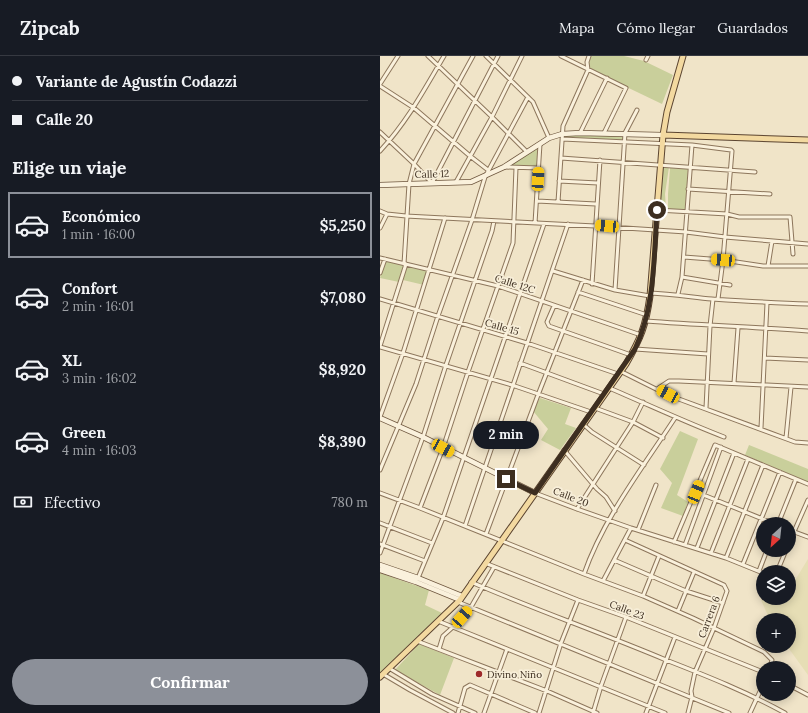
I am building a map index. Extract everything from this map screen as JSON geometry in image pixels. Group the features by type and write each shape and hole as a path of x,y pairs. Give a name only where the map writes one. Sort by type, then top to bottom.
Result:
{"main road":[{"path":"382,676 460,599 635,349 646,321 650,295 667,108 682,56"},
{"name":"Calle 12","path":"380,185 432,182 471,182 485,177 504,167 549,138 580,132 664,135"},
{"path":"664,135 808,140"},
{"name":"Calle 20","path":"380,418 423,437 535,493"},
{"path":"380,566 460,599"},
{"path":"380,570 417,580"}],"street":[{"path":"398,56 380,85 414,108 470,156 488,170 494,172"},
{"path":"428,56 492,116 527,152"},
{"path":"380,151 414,108 444,56"},
{"path":"472,56 414,164 408,184 405,264 380,346 512,385 538,395 633,422 662,438"},
{"path":"486,56 533,102 549,138"},
{"path":"380,132 432,182 498,56"},
{"path":"456,182 511,80 522,56"},
{"path":"561,56 626,88 604,133"},
{"path":"558,202 563,126 588,70 589,56"},
{"path":"646,60 648,56"},
{"path":"580,132 607,78"},
{"path":"380,470 416,384 472,220 485,177 528,97"},
{"path":"615,290 624,141 625,133 637,110"},
{"path":"562,136 692,145 731,150 731,171 718,299"},
{"path":"535,223 540,144"},
{"path":"678,294 682,277 684,257 692,145"},
{"path":"561,158 755,172"},
{"path":"592,284 600,160"},
{"path":"504,167 539,168"},
{"path":"420,508 443,448 513,243 516,168"},
{"path":"559,181 598,183"},
{"path":"688,188 770,194"},
{"path":"537,201 596,204"},
{"path":"657,210 727,214 739,217 790,217 793,254"},
{"path":"380,211 387,214 406,216 618,227 808,244"},
{"path":"380,228 387,214"},
{"path":"380,418 403,353 445,218"},
{"path":"380,553 423,437 446,365 476,280 494,221"},
{"path":"417,580 443,518 544,224"},
{"path":"465,526 568,224"},
{"path":"768,266 772,241"},
{"path":"684,257 768,266 808,266"},
{"name":"Calle 12C","path":"380,258 498,286 641,335"},
{"path":"380,273 385,259"},
{"path":"553,271 615,290 650,295 678,294 713,299 808,304"},
{"path":"682,277 730,285"},
{"path":"486,534 562,331 583,280"},
{"path":"578,292 647,315"},
{"name":"Calle 15","path":"380,299 506,336 619,372 668,394 795,442 808,444"},
{"path":"706,408 706,382 713,299"},
{"path":"760,428 767,303"},
{"path":"554,306 548,324 562,331 631,355"},
{"path":"646,321 808,332"},
{"path":"734,382 738,328"},
{"path":"635,349 708,354"},
{"path":"765,358 808,360"},
{"path":"520,364 604,394"},
{"path":"657,388 669,381 734,382 808,387"},
{"path":"786,438 791,387"},
{"path":"609,388 654,406 675,418 724,437"},
{"path":"577,509 633,422 643,402"},
{"path":"584,574 593,550 615,511 675,418"},
{"path":"583,424 592,432 644,465"},
{"path":"674,542 714,446 721,447 808,484"},
{"path":"685,545 721,447"},
{"path":"564,450 593,485 610,502 615,511"},
{"path":"697,548 734,453"},
{"path":"711,553 748,459"},
{"path":"726,558 763,465"},
{"path":"761,517 780,472"},
{"path":"779,517 796,479"},
{"path":"638,530 656,486"},
{"path":"696,492 756,517"},
{"path":"380,493 678,611 764,652 772,661"},
{"name":"Calle 20","path":"535,493 631,528 697,548 756,570"},
{"path":"796,527 808,500"},
{"path":"380,523 432,543"},
{"path":"604,581 631,528"},
{"path":"742,564 756,529"},
{"path":"796,533 808,536"},
{"name":"Carrera 6","path":"625,540 724,585 726,588 727,591 714,628 695,672 691,691 692,697 688,713"},
{"path":"382,545 425,561"},
{"path":"643,596 660,556"},
{"path":"614,560 686,591 723,603"},
{"name":"Calle 23","path":"485,563 756,669"},
{"path":"439,649 443,636 471,607 494,567"},
{"path":"678,611 694,572"},
{"path":"471,582 618,639 756,697"},
{"path":"460,599 471,607 729,713"},
{"path":"539,713 561,643 578,600"},
{"path":"417,641 547,691 595,713 601,686 626,617"},
{"path":"438,621 665,713"},
{"path":"646,713 676,637"},
{"path":"484,713 507,649"},
{"path":"389,668 432,694 475,713"},
{"path":"382,676 452,713"},
{"path":"458,713 467,685 535,713"},
{"path":"796,689 808,695"},
{"path":"750,713 756,701"},
{"path":"763,701 785,713"}],"shaded area":[{"path":"808,559 808,675 792,653 796,653 796,613 767,613 763,605 796,605 796,579"}],"green space":[{"path":"591,56 624,56 644,61 673,75 662,104 589,69"},
{"path":"563,135 623,135 623,140 563,138"},
{"path":"539,147 537,167 508,166"},
{"path":"663,167 669,167 665,194 666,209 660,209"},
{"path":"670,168 688,169 685,211 668,209"},
{"path":"385,260 404,265 399,282 380,278"},
{"path":"407,267 428,271 424,285 403,280"},
{"path":"540,398 571,408 565,424 576,428 560,450 541,440 548,429 533,411"},
{"path":"680,431 698,439 677,495 688,502 683,516 661,508 672,483 660,469"},
{"path":"749,445 808,469 808,482 745,455"},
{"path":"380,573 429,590 425,605 442,613 380,673"},
{"path":"419,644 454,658 440,695 395,670"}],"place":[{"name":"Divino Niño","path":"479,674"}],"route":[{"path":"506,479 535,493 635,349 647,315 657,210"}]}
